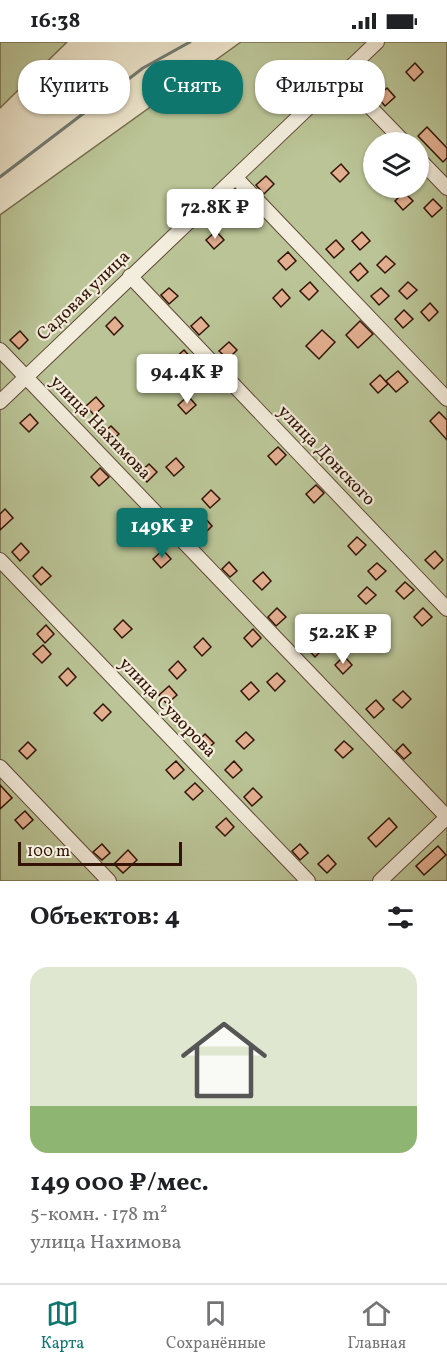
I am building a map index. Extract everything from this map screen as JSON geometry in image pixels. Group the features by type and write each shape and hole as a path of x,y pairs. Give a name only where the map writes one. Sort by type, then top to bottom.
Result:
{"street":[{"name":"Садовая улица","path":"357,60 377,42"},
{"name":"Садовая улица","path":"0,402 301,114"},
{"path":"377,114 394,132"},
{"path":"429,169 447,188"},
{"path":"236,178 447,399"},
{"name":"улица Донского","path":"130,276 447,609"},
{"name":"улица Нахимова","path":"0,350 447,817"},
{"name":"улица Суворова","path":"0,560 308,881"},
{"path":"0,767 109,881"},
{"path":"380,881 447,817"}],"green space":[{"path":"0,42 67,42 49,60 18,60 18,90 0,108"},
{"path":"241,42 447,42 447,881 0,881 0,215 142,113 243,114 243,60 216,60"}],"building":[{"path":"415,63 423,72 414,81 406,72"},
{"path":"387,88 395,97 385,106"},
{"path":"427,127 447,148 447,158 443,162 429,147 429,132 422,132"},
{"path":"341,164 349,173 340,182 331,173"},
{"path":"266,176 274,184 264,194 256,185"},
{"path":"398,198 410,198 413,201 403,210 395,201"},
{"path":"433,199 442,208 432,217 424,208"},
{"path":"216,231 224,240 214,249 206,240"},
{"path":"362,232 370,241 360,250 352,241"},
{"path":"336,240 344,249 334,258 326,249"},
{"path":"288,252 296,261 286,270 278,261"},
{"path":"386,256 395,264 385,273 377,265"},
{"path":"360,263 368,272 358,281 350,272"},
{"path":"310,282 318,291 309,300 300,291"},
{"path":"408,282 417,290 407,299 399,291"},
{"path":"169,288 178,296 169,304 161,295"},
{"path":"381,288 389,296 379,305 371,296"},
{"path":"282,289 290,298 281,307 273,298"},
{"path":"430,303 438,312 429,321 421,312"},
{"path":"404,310 413,319 403,328 395,319"},
{"path":"115,317 123,326 114,335 106,326"},
{"path":"201,317 209,326 199,335 191,326"},
{"path":"360,321 373,334 358,348 346,335"},
{"path":"322,330 335,342 319,359 306,346"},
{"path":"20,331 28,340 19,349 10,340"},
{"path":"229,342 237,350 228,359 219,351"},
{"path":"184,350 192,359 190,361 207,379 197,388 189,379 191,377 174,359"},
{"path":"398,371 408,382 396,392 386,381"},
{"path":"380,375 388,384 378,393 370,384"},
{"path":"188,396 196,405 186,414 178,405"},
{"path":"96,397 104,406 94,415 86,406"},
{"path":"439,412 447,420 447,440 430,421"},
{"path":"30,414 38,423 29,432 20,423"},
{"path":"111,426 119,434 109,443 101,435"},
{"path":"278,447 286,455 276,465 268,456"},
{"path":"176,458 184,467 174,476 166,467"},
{"path":"149,464 157,472 147,482 139,473"},
{"path":"100,468 109,477 99,486 91,477"},
{"path":"316,485 324,493 314,503 306,494"},
{"path":"211,490 220,499 210,508 202,499"},
{"path":"5,509 13,518 0,530 0,514"},
{"path":"204,517 212,526 203,535 194,526"},
{"path":"357,537 366,545 356,555 348,546"},
{"path":"21,543 29,552 20,561 12,552"},
{"path":"163,550 171,559 161,568 153,559"},
{"path":"435,551 443,560 434,569 425,560"},
{"path":"229,562 237,571 230,577 222,569"},
{"path":"377,563 386,571 376,580 368,571"},
{"path":"42,567 51,576 41,585 33,576"},
{"path":"263,572 271,581 262,590 253,581"},
{"path":"405,582 414,590 404,599 396,591"},
{"path":"367,587 376,595 366,604 358,596"},
{"path":"277,608 286,617 276,626 268,617"},
{"path":"423,608 432,617 422,626 414,617"},
{"path":"123,620 132,629 122,638 114,629"},
{"path":"46,625 54,634 45,643 37,634"},
{"path":"253,629 261,638 252,647 244,638"},
{"path":"203,638 211,647 202,656 194,647"},
{"path":"316,639 324,648 315,657 307,648"},
{"path":"43,645 51,654 42,663 33,654"},
{"path":"344,656 352,665 343,674 335,665"},
{"path":"178,661 186,670 177,679 169,670"},
{"path":"68,668 76,677 67,686 59,677"},
{"path":"277,673 285,681 275,691 267,682"},
{"path":"251,682 259,691 249,700 241,691"},
{"path":"169,686 177,695 167,704 159,695"},
{"path":"403,691 411,699 402,708 393,700"},
{"path":"376,700 384,709 374,718 366,709"},
{"path":"103,704 111,712 102,721 94,713"},
{"path":"246,732 254,740 244,749 236,741"},
{"path":"205,734 214,743 204,752 196,743"},
{"path":"344,741 353,749 343,758 335,750"},
{"path":"28,742 36,750 27,759 19,751"},
{"path":"403,744 411,753 404,759 396,751"},
{"path":"176,761 184,770 174,779 166,770"},
{"path":"234,761 242,770 233,778 225,770"},
{"path":"195,783 203,791 193,800 185,792"},
{"path":"0,785 12,798 0,809"},
{"path":"253,788 262,797 252,806 244,797"},
{"path":"25,811 33,820 23,829 15,820"},
{"path":"226,818 234,827 225,836 216,827"},
{"path":"389,818 397,827 376,847 368,838"},
{"path":"102,844 110,853 102,860 93,852"},
{"path":"300,844 308,853 300,860 292,851"},
{"path":"438,846 446,855 424,875 416,866"},
{"path":"128,850 137,860 123,873 114,864"},
{"path":"328,855 336,864 327,873 318,864"}],"waterway":[{"path":"0,177 143,68 190,42"}]}
